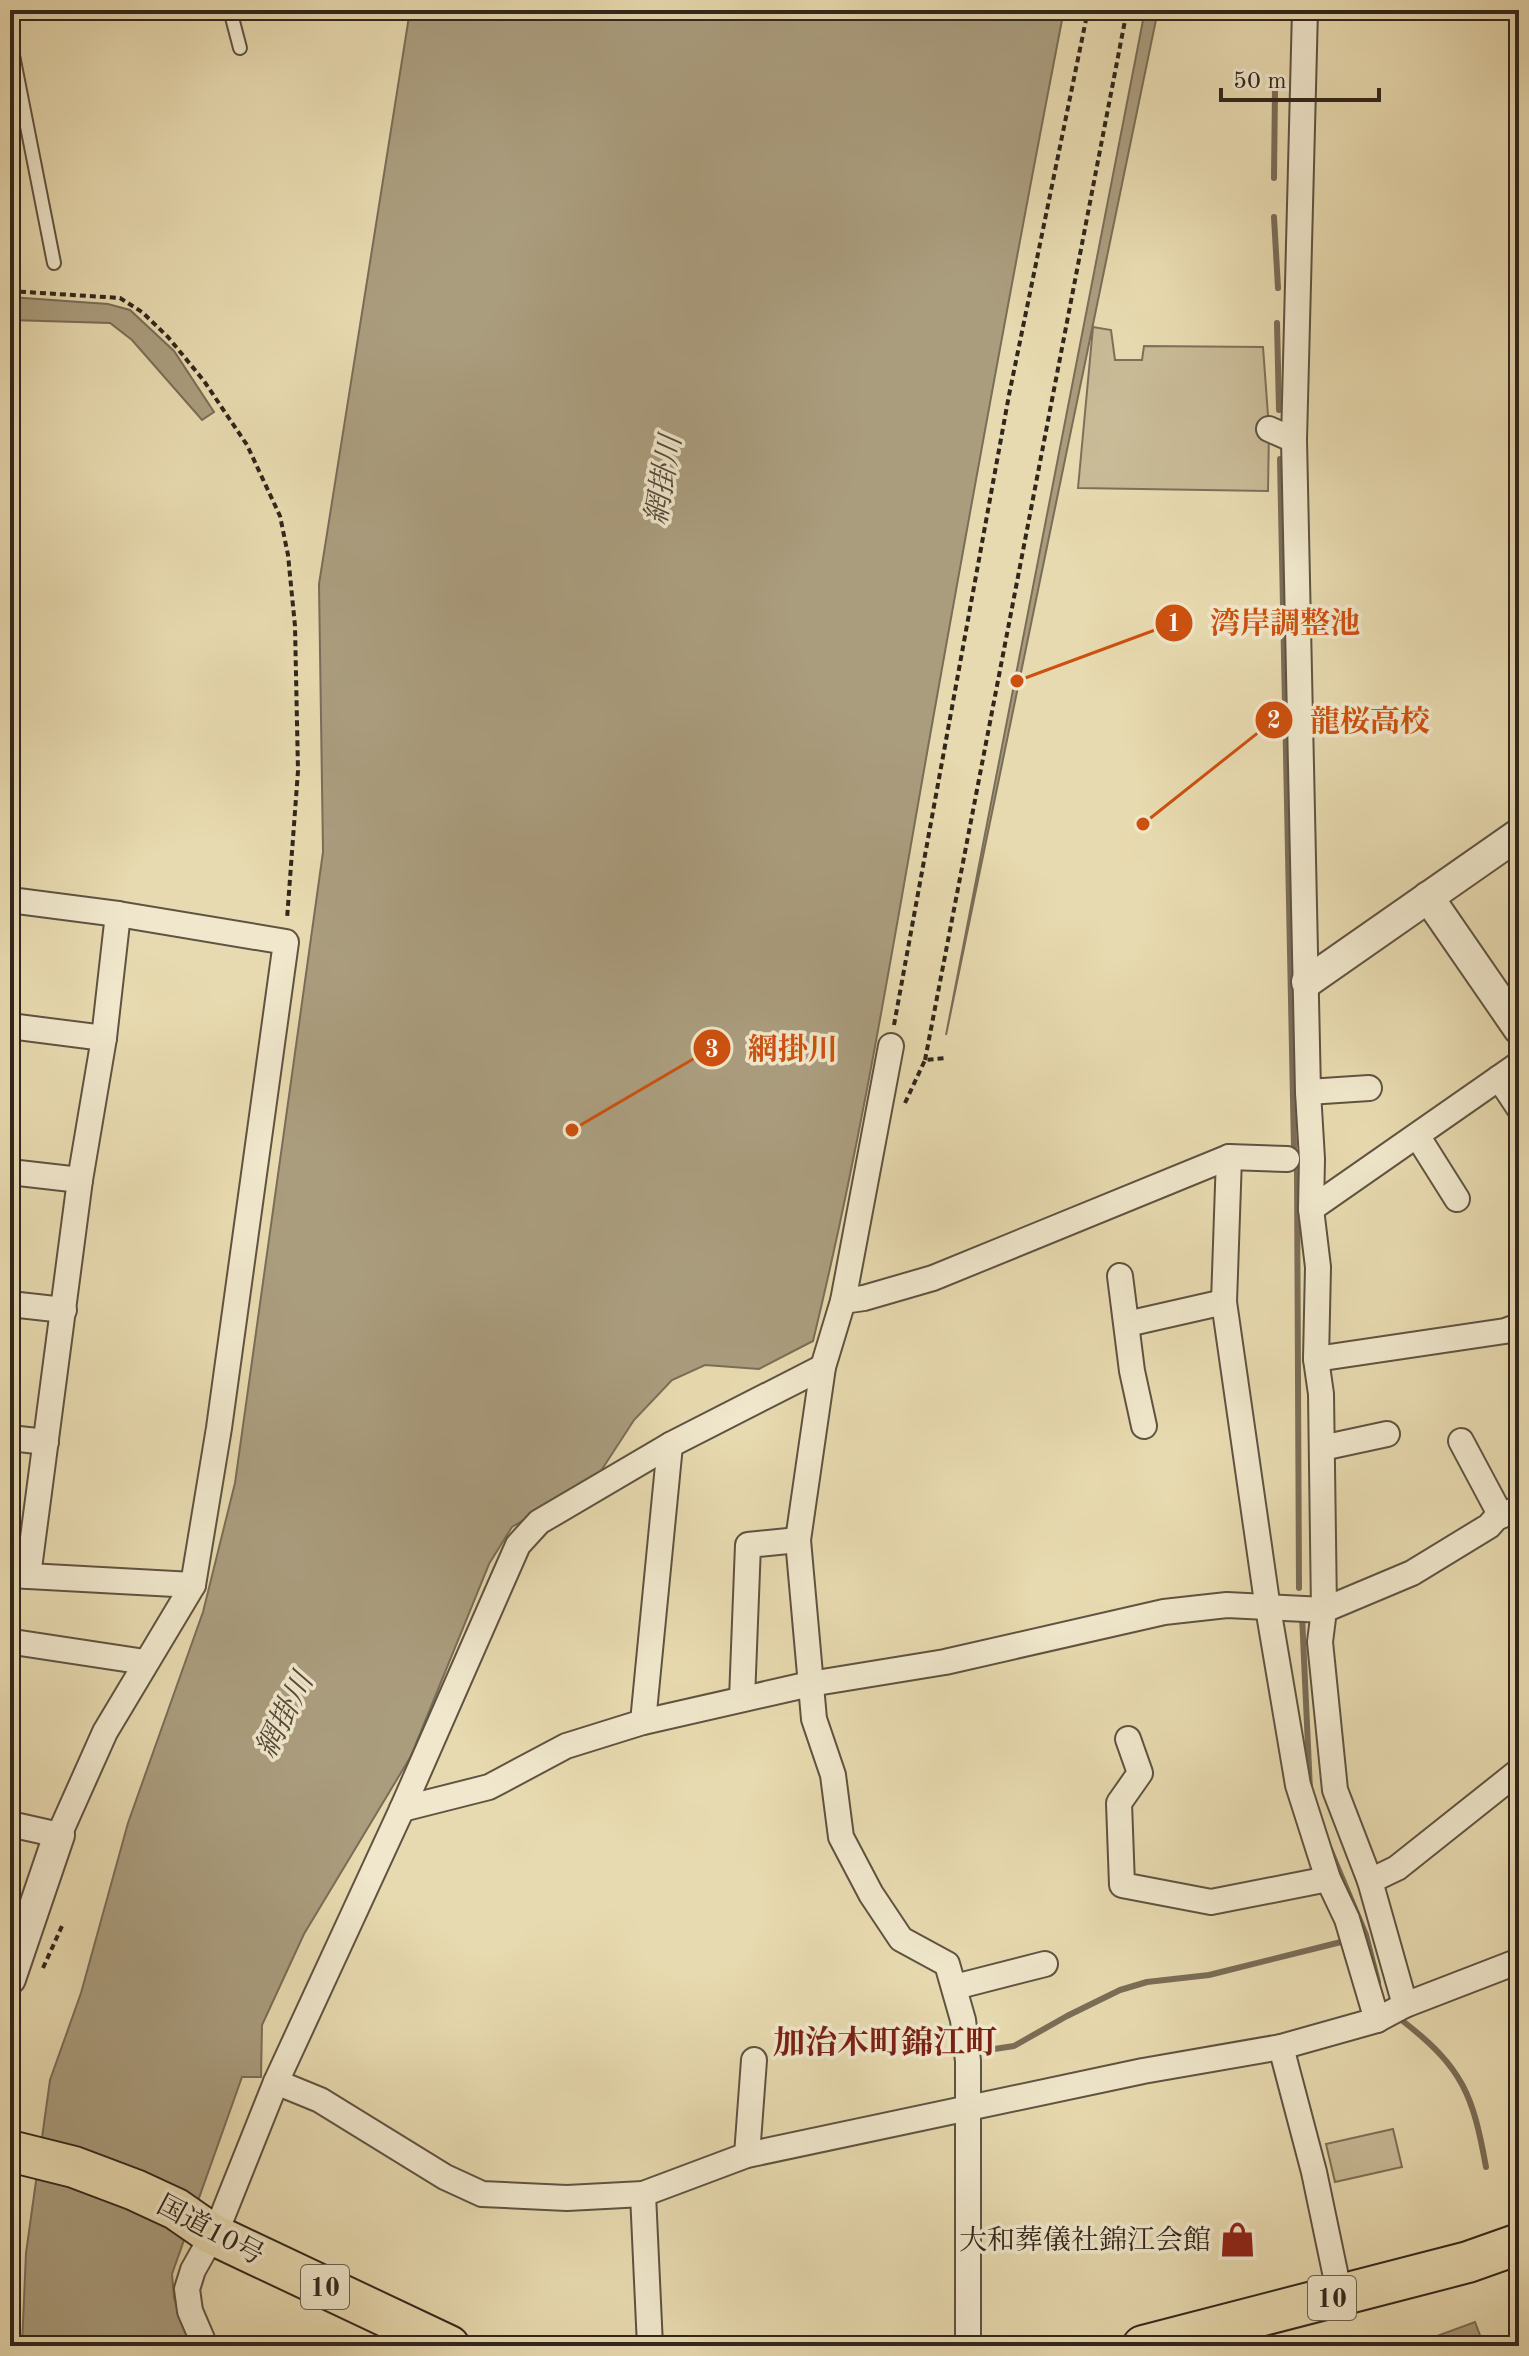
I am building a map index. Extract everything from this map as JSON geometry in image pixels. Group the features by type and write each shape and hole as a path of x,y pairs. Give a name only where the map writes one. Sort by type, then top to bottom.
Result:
{"highway":[{"name":"国道10号","path":"11,2151 74,2167 135,2190 176,2209 207,2229 449,2346"},
{"name":"10","path":"1143,2346 1468,2262 1519,2244"}],"street":[{"path":"1305,10 1294,440 1311,1209 1318,1267 1316,1359 1321,1394 1324,1610 1320,1642 1335,1790 1370,1881 1405,2005"},
{"path":"1269,429 1294,440"},
{"path":"1307,982 1519,834"},
{"path":"1428,897 1519,1029"},
{"path":"10,900 118,914 286,942 219,1428 193,1585 105,1732 59,1835 10,1979"},
{"path":"118,914 104,1038 80,1180 46,1442 19,1576 193,1585"},
{"path":"10,1026 104,1038"},
{"path":"891,1046 843,1301 823,1367 798,1540 814,1719 833,1775 841,1837 871,1894 901,1939 947,1964 963,2020 969,2108 968,2346"},
{"path":"1311,1209 1509,1071 1519,1108"},
{"path":"1308,1092 1369,1088"},
{"path":"1418,1137 1457,1199"},
{"path":"843,1301 933,1278 1229,1157 1287,1159"},
{"path":"1229,1157 1224,1302 1268,1607 1298,1785 1328,1879 1347,1919 1377,2020"},
{"path":"10,1172 80,1180"},
{"path":"1120,1276 1132,1371 1144,1426"},
{"path":"1127,1324 1224,1302"},
{"path":"10,1304 64,1310"},
{"path":"1316,1359 1505,1331 1519,1326"},
{"path":"205,2346 190,2311 187,2289 207,2229 220,2222 276,2082 402,1809 518,1545 539,1522 670,1445 823,1367"},
{"path":"1322,1448 1387,1434"},
{"path":"10,1438 46,1442"},
{"path":"402,1809 489,1787 566,1746 643,1722 810,1684 945,1662 1164,1612 1227,1605 1324,1610 1412,1573 1510,1512 1461,1441"},
{"path":"643,1722 670,1445"},
{"path":"742,1699 748,1545 798,1540"},
{"path":"20,1643 145,1662"},
{"path":"1128,1739 1140,1773 1119,1803 1122,1885 1211,1902 1328,1879"},
{"path":"1370,1881 1397,1868 1519,1771"},
{"path":"10,1824 59,1835"},
{"path":"276,2082 320,2100 445,2177 482,2194 567,2198 643,2194 747,2155 1143,2071 1281,2047 1377,2020 1405,2005 1519,1961"},
{"path":"955,1987 1045,1964"},
{"path":"1281,2047 1314,2172 1340,2296"},
{"path":"747,2155 754,2060"},
{"path":"643,2194 650,2346"}],"lane":[{"path":"230,10 240,48"},
{"path":"10,40 54,263"}],"path":[{"path":"891,1046 1009,395 1088,10"},
{"path":"925,1060 1127,10"},
{"path":"10,291 120,298 142,312 168,337 204,381 247,445 280,516 288,555 295,626 298,771 286,942"}],"shaded area":[{"path":"1093,327 1111,330 1115,360 1142,360 1144,346 1263,347 1269,429 1268,491 1078,488"},
{"path":"1393,2129 1402,2167 1335,2182 1326,2144"}],"water":[{"name":"網掛川","path":"410,10 1064,10 878,1031 848,1187 813,1341 759,1369 705,1365 672,1380 634,1420 597,1477 512,1527 489,1564 411,1756 304,1934 262,2025 261,2077 242,2077 172,2274 174,2298 192,2346 22,2346 26,2253 50,2080 81,1993 128,1823 203,1612 235,1483 323,852 319,584"},
{"path":"1145,10 1158,10 946,1035"},
{"path":"10,297 108,304 130,310 174,351 214,412 202,420 132,340 110,323 10,320"},
{"path":"1475,2322 1484,2346 1437,2346 1434,2337"}],"waterway":[{"path":"1274,178 1275,89"},
{"path":"1274,217 1278,288"},
{"path":"1277,323 1279,410"},
{"path":"1280,459 1294,1148"},
{"path":"1297,1169 1299,1588"},
{"path":"1302,1615 1310,1790"},
{"path":"1330,1849 1366,1935 1378,1982"},
{"path":"981,2051 1014,2046 1120,1990 1147,1982 1209,1975 1341,1942"},
{"path":"1404,2022 1440,2054 1462,2085 1476,2120 1486,2167"}],"place":[{"name":"湾岸調整池","path":"1017,681"},
{"name":"龍桜高校","path":"1143,824"},
{"name":"網掛川","path":"572,1130"},
{"name":"大和葬儀社錦江会館","path":"1237,2239"}],"district":[{"name":"加治木町錦江町","path":"885,2042"}]}
